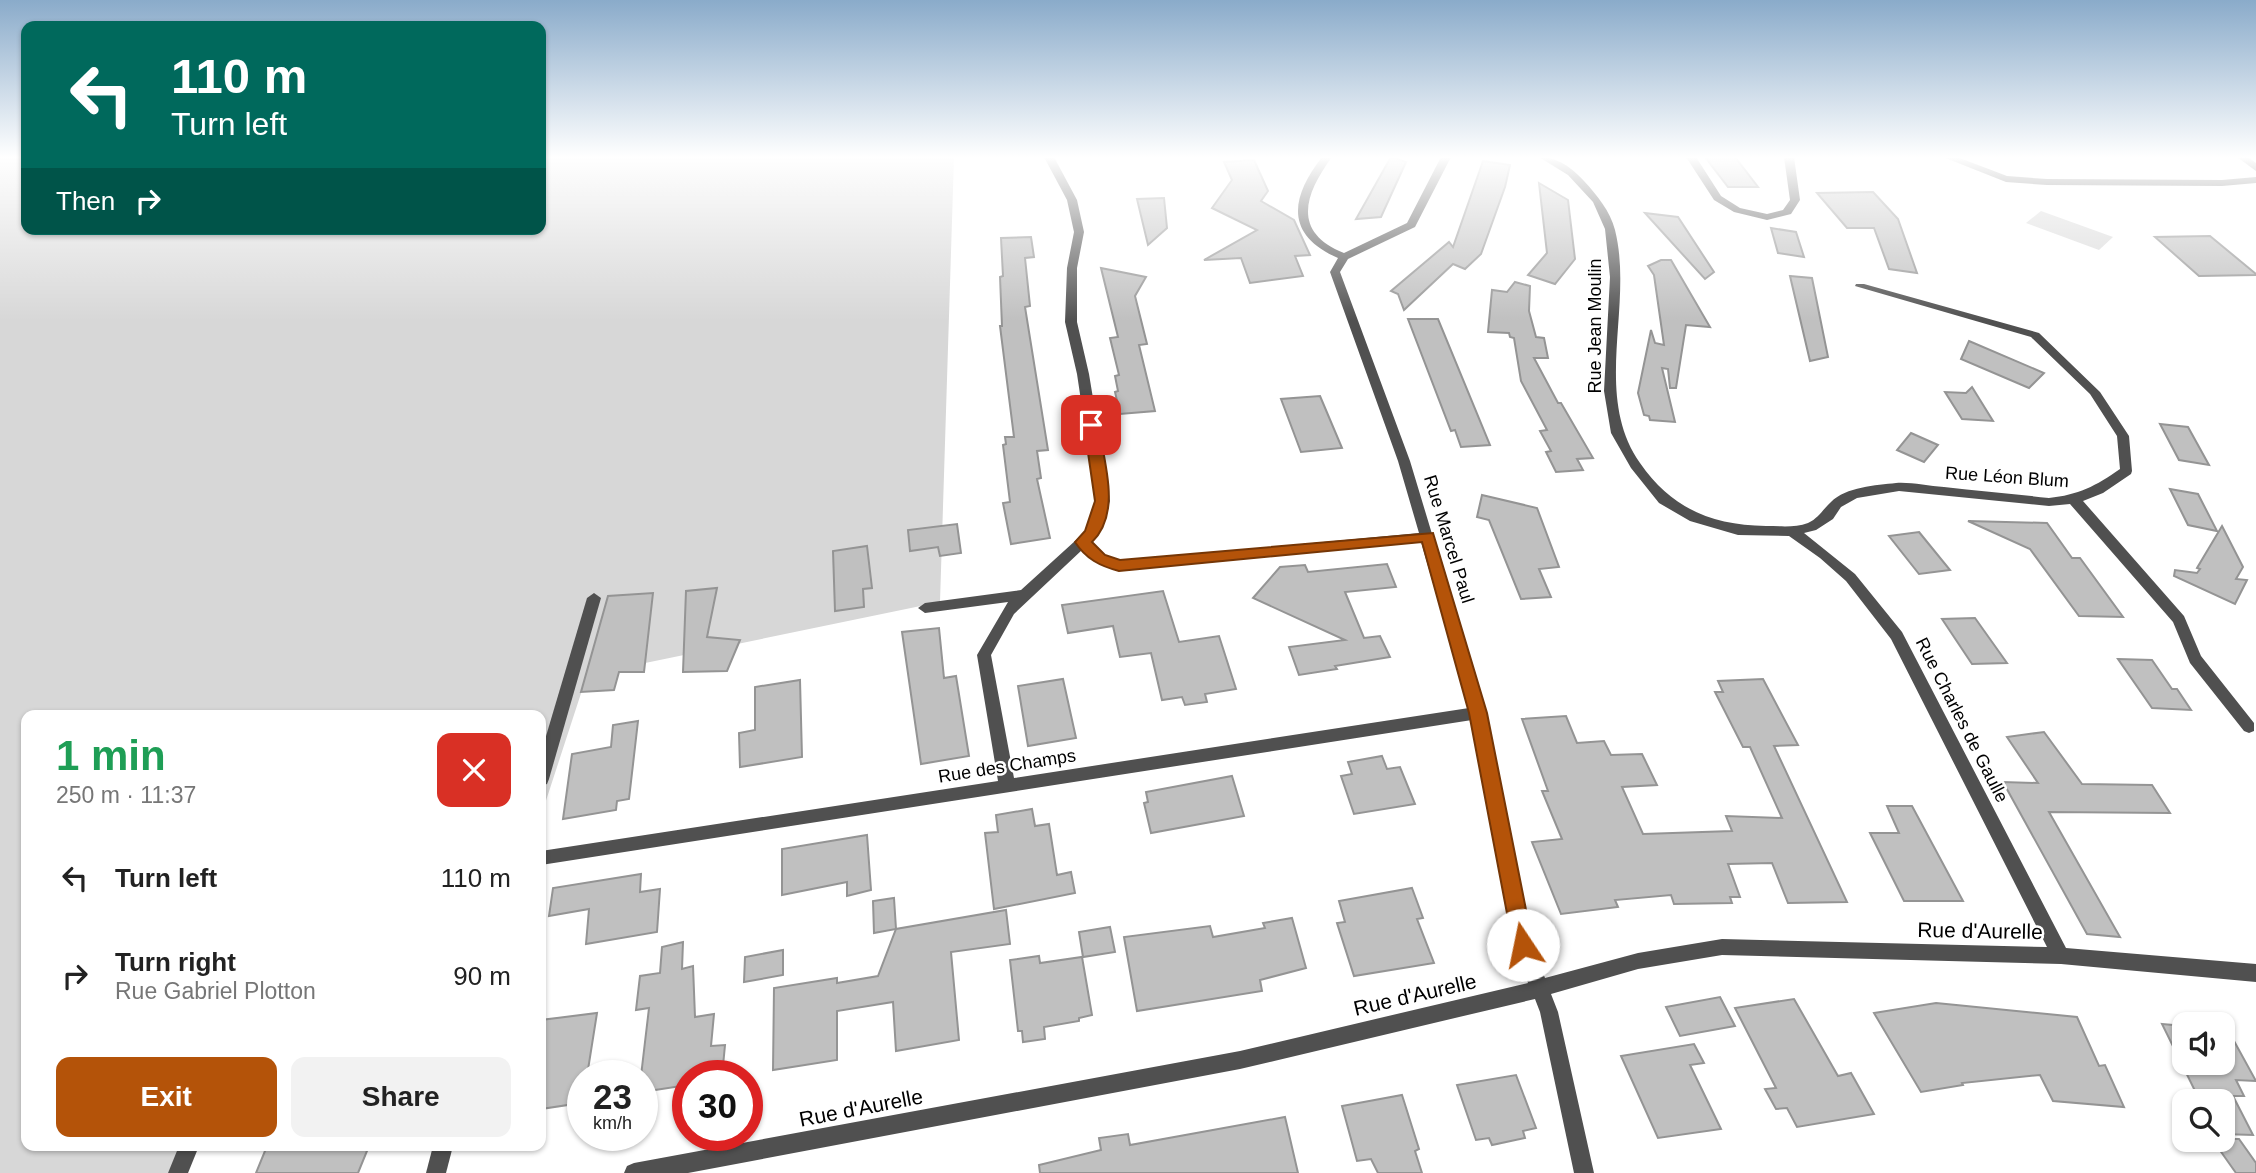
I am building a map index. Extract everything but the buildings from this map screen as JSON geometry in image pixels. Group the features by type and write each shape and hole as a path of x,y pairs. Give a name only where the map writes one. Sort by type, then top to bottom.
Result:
{"street":[{"path":"1007,786 984,655 1009,610 1092,533 1103,501 1083,374 1070,322 1072,268 1079,232 1075,212"},
{"path":"1302,212 1304,223 1320,245 1344,257 1411,225 1418,212"},
{"name":"Rue Jean Moulin","path":"1602,212 1611,229 1615,276 1610,391 1616,433 1634,466 1664,500 1695,518 1738,530 1792,531"},
{"path":"1745,212 1768,217 1787,212"},
{"name":"Rue Marcel Paul","path":"1344,257 1335,272 1365,349 1428,537 1478,713 1523,945 1549,1012 1584,1173"},
{"name":"Rue Léon Blum","path":"1792,531 1811,527 1828,516 1836,504 1854,494 1899,487 2049,502 2074,500 2094,494 2126,471 2123,436 2094,392 2035,335 1860,286"},
{"path":"2074,500 2179,620 2194,659 2249,727"},
{"name":"Rue Charles de Gaulle","path":"1792,531 1826,554 1866,592 1897,636 2061,956"},
{"path":"1083,542 1099,558 1119,566 1428,537"},
{"path":"925,608 1025,595"},
{"path":"546,762 594,598"},
{"name":"Rue des Champs","path":"546,857 1478,713"},
{"name":"Rue d'Aurelle","path":"634,1173 1240,1060 1538,989 1638,961 1722,947 2061,956 2256,973"},
{"path":"178,1173 187,1151"},
{"path":"436,1173 442,1151"}],"shaded area":[{"path":"0,212 21,212 21,235 546,235 546,212 952,212 940,602 587,675 546,801 546,710 21,710 21,1151 196,1151 183,1173 0,1173"},
{"path":"2043,212 2113,237 2099,250 2026,223"}],"route":[{"path":"1091,425 1103,501 1092,533 1083,542 1099,558 1119,566 1428,537 1478,713 1523,945"}]}
